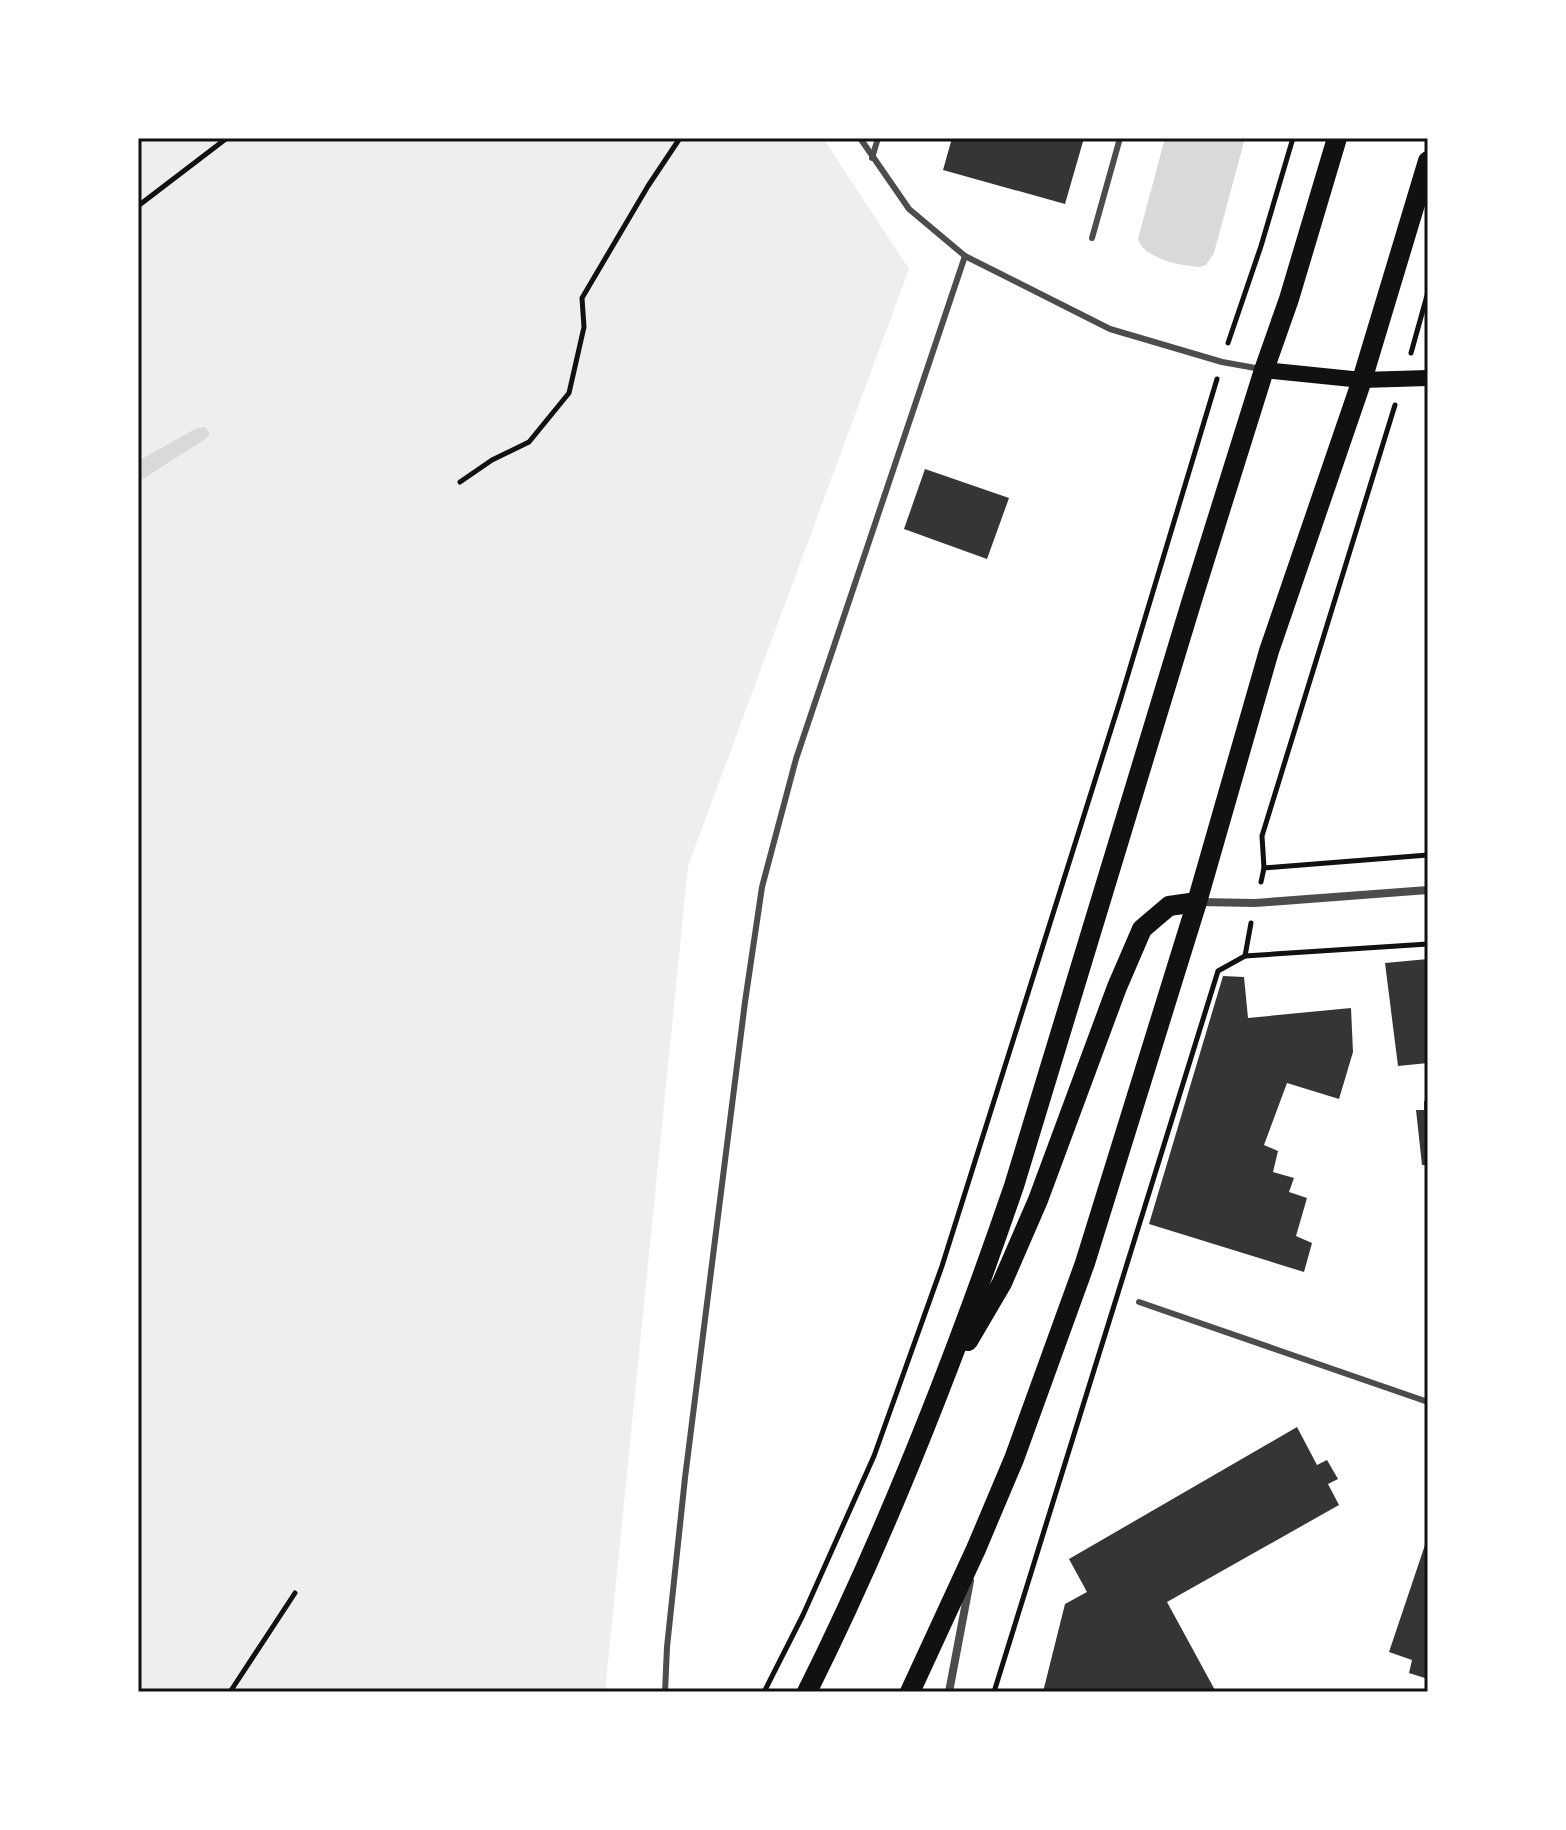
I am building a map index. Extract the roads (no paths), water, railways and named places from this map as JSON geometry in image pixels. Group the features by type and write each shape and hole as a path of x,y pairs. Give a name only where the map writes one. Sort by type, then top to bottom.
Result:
{"main road":[{"path":"807,1692 885,1521 983,1277 1014,1186 1337,138"},
{"path":"910,1692 1014,1459 1075,1290 1197,902 1269,651 1362,380 1428,161"},
{"path":"1264,370 1362,380 1428,378"},
{"path":"936,1396 1002,1283 1038,1200 1117,987 1142,929 1169,906 1197,902"}],"street":[{"path":"1197,902 1255,903 1428,890"},
{"path":"949,1692 976,1549"}],"lane":[{"path":"860,138 909,209 965,256 1110,329 1222,362 1264,370"},
{"path":"872,158 878,138"},
{"path":"1092,238 1120,138"},
{"path":"665,1692 685,1478 762,887 796,759 965,256"},
{"path":"1139,1302 1428,1402"}]}
